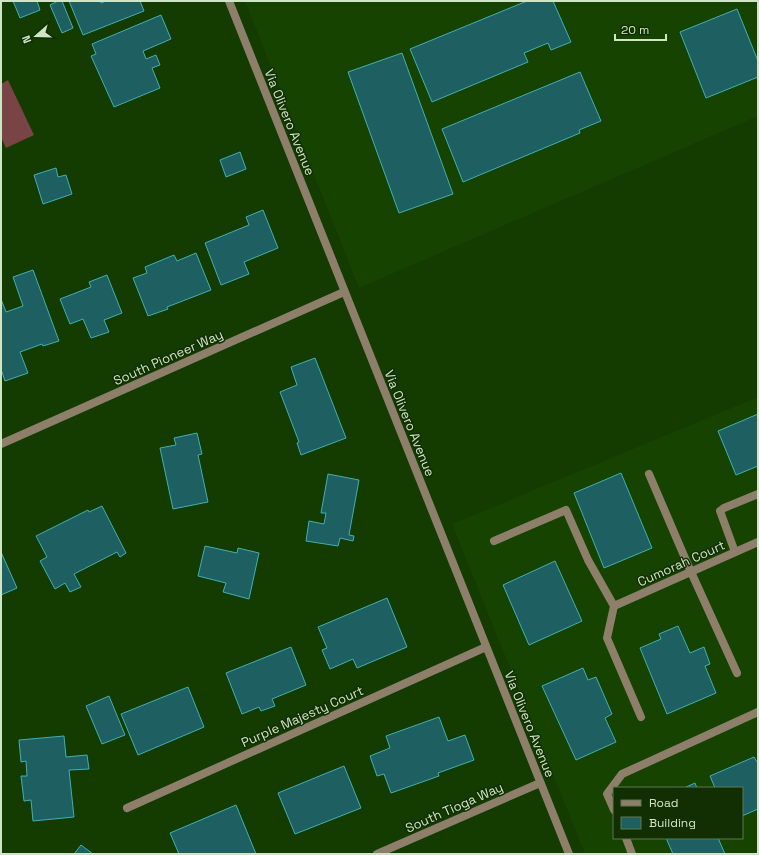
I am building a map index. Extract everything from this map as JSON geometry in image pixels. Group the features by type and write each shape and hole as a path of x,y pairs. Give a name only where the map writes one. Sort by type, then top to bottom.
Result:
{"street":[{"name":"Via Olivero Avenue","path":"229,1 569,854"},
{"name":"South Pioneer Way","path":"1,444 344,292"},
{"path":"649,474 736,673"},
{"path":"735,552 720,511 758,494"},
{"path":"494,541 566,510 588,560 614,606 607,638 641,717"},
{"name":"Cumorah Court","path":"614,606 758,542"},
{"name":"Purple Majesty Court","path":"127,808 486,647"},
{"path":"613,808 607,794 622,774 758,712"},
{"name":"South Tioga Way","path":"377,854 540,782"},
{"path":"626,839 632,854"}],"shaded area":[{"path":"245,1 758,1 758,116 359,288"},
{"path":"8,80 34,135 6,148 1,137 1,84"},
{"path":"758,397 758,854 585,854 452,524"}],"building":[{"path":"13,1 37,1 40,10 20,18"},
{"path":"58,1 62,1 73,28 62,33 50,5"},
{"path":"69,1 100,1 101,3 106,1 140,1 144,11 83,35"},
{"path":"527,1 553,1 571,42 551,50 548,43 524,53 528,62 432,102 410,49"},
{"path":"737,9 758,61 758,77 706,98 680,32"},
{"path":"161,15 171,39 143,51 146,59 156,55 160,65 152,68 160,88 114,107 91,56 96,54 92,44"},
{"path":"402,53 453,194 399,213 348,72"},
{"path":"580,72 601,121 579,130 580,133 463,182 442,129"},
{"path":"240,152 246,169 226,177 220,160"},
{"path":"56,168 58,177 66,175 72,194 43,204 34,175"},
{"path":"263,210 278,248 244,262 249,274 221,285 205,243 249,225 246,217"},
{"path":"196,253 211,290 148,316 133,278 147,273 145,267 174,255 177,261"},
{"path":"33,270 59,341 43,346 42,344 20,352 28,373 5,381 1,369 1,299 6,312 23,306 13,277"},
{"path":"107,275 122,313 104,320 109,332 91,338 83,319 70,324 60,299 91,287 89,282"},
{"path":"315,358 346,438 301,455 297,443 299,442 280,392 297,385 291,367"},
{"path":"758,414 758,466 736,475 718,431"},
{"path":"197,433 202,454 198,455 208,502 173,509 160,448 176,445 174,438"},
{"path":"621,473 652,548 604,568 574,493"},
{"path":"328,474 359,480 349,535 354,536 353,541 340,538 338,546 306,541 309,521 324,524 326,513 321,513"},
{"path":"102,506 126,553 120,557 117,552 74,574 81,587 70,592 65,583 55,589 40,561 47,557 36,536 88,510 89,512"},
{"path":"205,546 237,553 238,548 259,553 249,599 223,592 226,583 198,576"},
{"path":"1,552 17,588 1,595"},
{"path":"555,561 582,621 529,645 503,585"},
{"path":"387,598 407,647 357,668 353,659 330,669 322,650 327,648 318,627"},
{"path":"678,626 690,653 704,647 710,664 705,666 716,693 667,714 640,648 661,639 659,634"},
{"path":"291,647 306,685 272,699 275,706 261,711 259,707 242,714 226,673"},
{"path":"583,668 588,680 596,677 612,714 605,718 616,742 576,760 542,686"},
{"path":"188,687 204,727 138,755 121,714"},
{"path":"109,696 125,735 102,744 86,706"},
{"path":"439,717 448,741 465,735 474,760 438,773 439,776 391,793 384,774 377,776 370,756 390,748 386,736"},
{"path":"64,736 66,757 87,755 89,769 69,770 74,817 33,821 31,800 24,801 21,776 27,776 26,761 21,762 19,740"},
{"path":"754,757 758,762 758,809 743,816 743,787 715,787 710,776"},
{"path":"344,766 361,808 295,834 278,793"},
{"path":"695,783 697,787 686,787"},
{"path":"236,805 256,854 179,854 170,833"},
{"path":"666,839 718,839 725,854 673,854"},
{"path":"81,845 93,854 74,854"}]}
